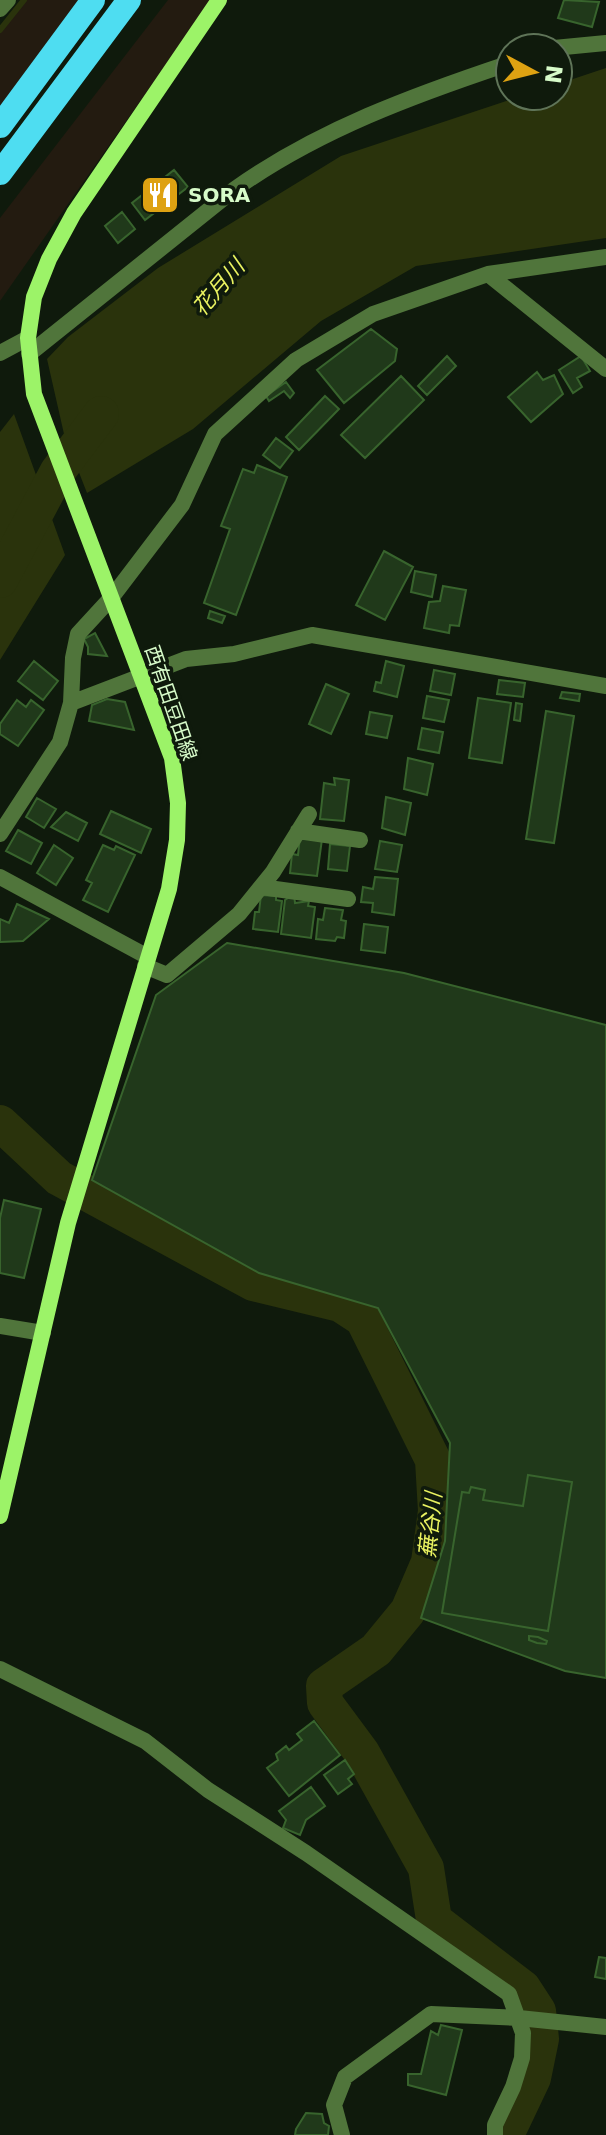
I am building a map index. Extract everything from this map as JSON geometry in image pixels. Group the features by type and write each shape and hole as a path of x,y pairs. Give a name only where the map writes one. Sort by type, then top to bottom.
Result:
{"highway":[{"path":"0,126 93,0"},
{"path":"0,173 129,0"}],"main road":[{"name":"西有田豆田線","path":"0,1516 68,1223 169,889 177,840 178,803 172,758 34,394 29,346 34,297 49,259 74,213 219,0"}],"street":[{"path":"0,9 8,0"},
{"path":"574,46 606,43"},
{"path":"0,353 29,346 268,165 368,116 494,68"},
{"path":"0,834 60,742 71,703 73,658 78,634 112,597 182,505 215,434 296,360 373,314 488,274 606,257"},
{"path":"488,274 606,369"},
{"path":"71,703 186,659 234,654 312,635 606,686"},
{"path":"0,877 167,975 239,914 261,887 309,814"},
{"path":"298,831 360,840"},
{"path":"261,887 348,899"},
{"path":"0,1326 43,1333"},
{"path":"0,1669 145,1741 208,1790 306,1853 509,1994 523,2018 522,2058 513,2087 495,2125 495,2135"},
{"path":"342,2135 334,2105 345,2077 431,2014 523,2018 606,2027"}],"shaded area":[{"path":"26,0 89,0 0,117 0,29"},
{"path":"168,0 211,0 0,301 0,218"}],"water":[{"path":"606,68 606,238 416,266 321,321 193,429 87,493 64,434 47,359 68,337 158,268 341,156 494,105 494,112 574,112 574,79"},
{"path":"14,414 65,555 0,660 0,432"}],"building":[{"path":"564,0 599,2 592,27 558,18"},
{"name":"SORA","path":"174,170 188,187 145,220 132,203"},
{"path":"122,212 135,229 118,243 105,226"},
{"path":"371,329 397,349 395,361 344,403 317,370"},
{"path":"447,356 456,366 427,395 418,386"},
{"path":"581,356 590,371 577,378 582,387 573,393 559,370"},
{"path":"537,372 543,380 554,375 563,394 531,422 508,397"},
{"path":"401,376 424,400 365,458 341,435"},
{"path":"286,382 294,393 290,398 284,391 269,401 266,396"},
{"path":"325,396 339,409 299,450 286,437"},
{"path":"276,438 293,451 280,468 263,455"},
{"path":"257,465 287,477 236,615 204,603 230,529 221,526 243,469 254,473"},
{"path":"384,551 413,567 385,620 356,605"},
{"path":"415,571 436,575 432,597 411,592"},
{"path":"443,586 466,590 459,626 450,625 449,633 424,628 429,602 440,601"},
{"path":"210,611 225,616 222,623 208,618"},
{"path":"95,633 107,656 88,654 84,639"},
{"path":"34,661 58,681 43,700 18,681"},
{"path":"386,661 404,666 397,697 374,691 376,682 381,683"},
{"path":"434,670 455,674 451,695 430,691"},
{"path":"499,680 525,683 523,697 497,694"},
{"path":"326,684 349,694 331,734 309,724"},
{"path":"562,692 580,694 579,701 560,698"},
{"path":"427,696 449,700 444,722 423,718"},
{"path":"478,698 511,703 502,763 469,758"},
{"path":"107,699 125,702 134,730 89,721 92,705"},
{"path":"17,700 26,707 31,700 44,710 18,746 0,734 0,724"},
{"path":"516,703 522,704 520,721 514,720"},
{"path":"546,711 574,716 554,843 526,839"},
{"path":"370,712 392,716 387,738 366,734"},
{"path":"422,728 443,732 439,753 418,749"},
{"path":"408,758 433,764 427,795 404,789"},
{"path":"334,778 349,780 344,821 320,819 324,783 335,785"},
{"path":"386,797 411,803 405,835 382,828"},
{"path":"37,798 56,809 44,828 26,817"},
{"path":"111,811 151,829 141,853 100,834"},
{"path":"66,812 87,823 78,841 51,827"},
{"path":"18,830 42,843 31,864 6,851"},
{"path":"300,836 322,839 317,876 290,873 292,854 298,855"},
{"path":"380,841 402,845 397,872 375,869"},
{"path":"330,844 350,846 347,871 328,869"},
{"path":"54,845 73,858 56,885 37,873"},
{"path":"103,845 114,850 116,846 135,855 108,912 83,900 92,883 86,880"},
{"path":"375,877 398,879 394,915 372,912 373,903 361,902 363,887 373,889"},
{"path":"294,894 295,903 309,901 308,906 315,907 311,938 281,934 285,900"},
{"path":"261,895 276,896 276,900 282,901 278,932 253,929"},
{"path":"17,904 49,919 23,941 0,942 0,919 9,923"},
{"path":"325,908 343,910 341,920 346,921 344,938 337,937 335,941 316,939 318,919 323,920"},
{"path":"364,924 388,927 385,953 361,950"},
{"path":"227,943 404,973 606,1025 606,1678 565,1671 421,1618 445,1541 450,1443 378,1308 259,1273 92,1180 156,995"},
{"path":"4,1200 41,1209 24,1278 0,1273 0,1218"},
{"path":"528,1475 572,1482 548,1631 442,1613 462,1492 469,1493 471,1487 485,1490 483,1500 523,1506"},
{"path":"529,1636 547,1641 546,1644 529,1640"},
{"path":"314,1721 340,1755 289,1796 267,1768 278,1760 276,1754 286,1746 289,1750 302,1740 297,1734"},
{"path":"345,1760 354,1774 348,1779 352,1784 338,1794 324,1775"},
{"path":"311,1787 325,1806 306,1820 300,1835 283,1828 286,1820 279,1811"},
{"path":"599,1957 606,1958 606,1979 595,1977"},
{"path":"441,2025 462,2030 446,2095 408,2085 408,2074 421,2074 431,2031 438,2035"},
{"path":"306,2113 322,2114 324,2123 329,2126 328,2135 295,2135"}],"waterway":[{"path":"0,30 24,0"},
{"name":"花月川","path":"0,580 58,471 101,414"},
{"name":"蕪谷川","path":"0,1123 59,1178 253,1283 340,1304 363,1319 433,1460 436,1511 429,1562 408,1611 376,1650 324,1686 325,1703 362,1753 426,1868 434,1920 523,1988 538,2011 541,2039 533,2078 506,2135"}],"place":[{"name":"SORA","path":"160,195"}]}
